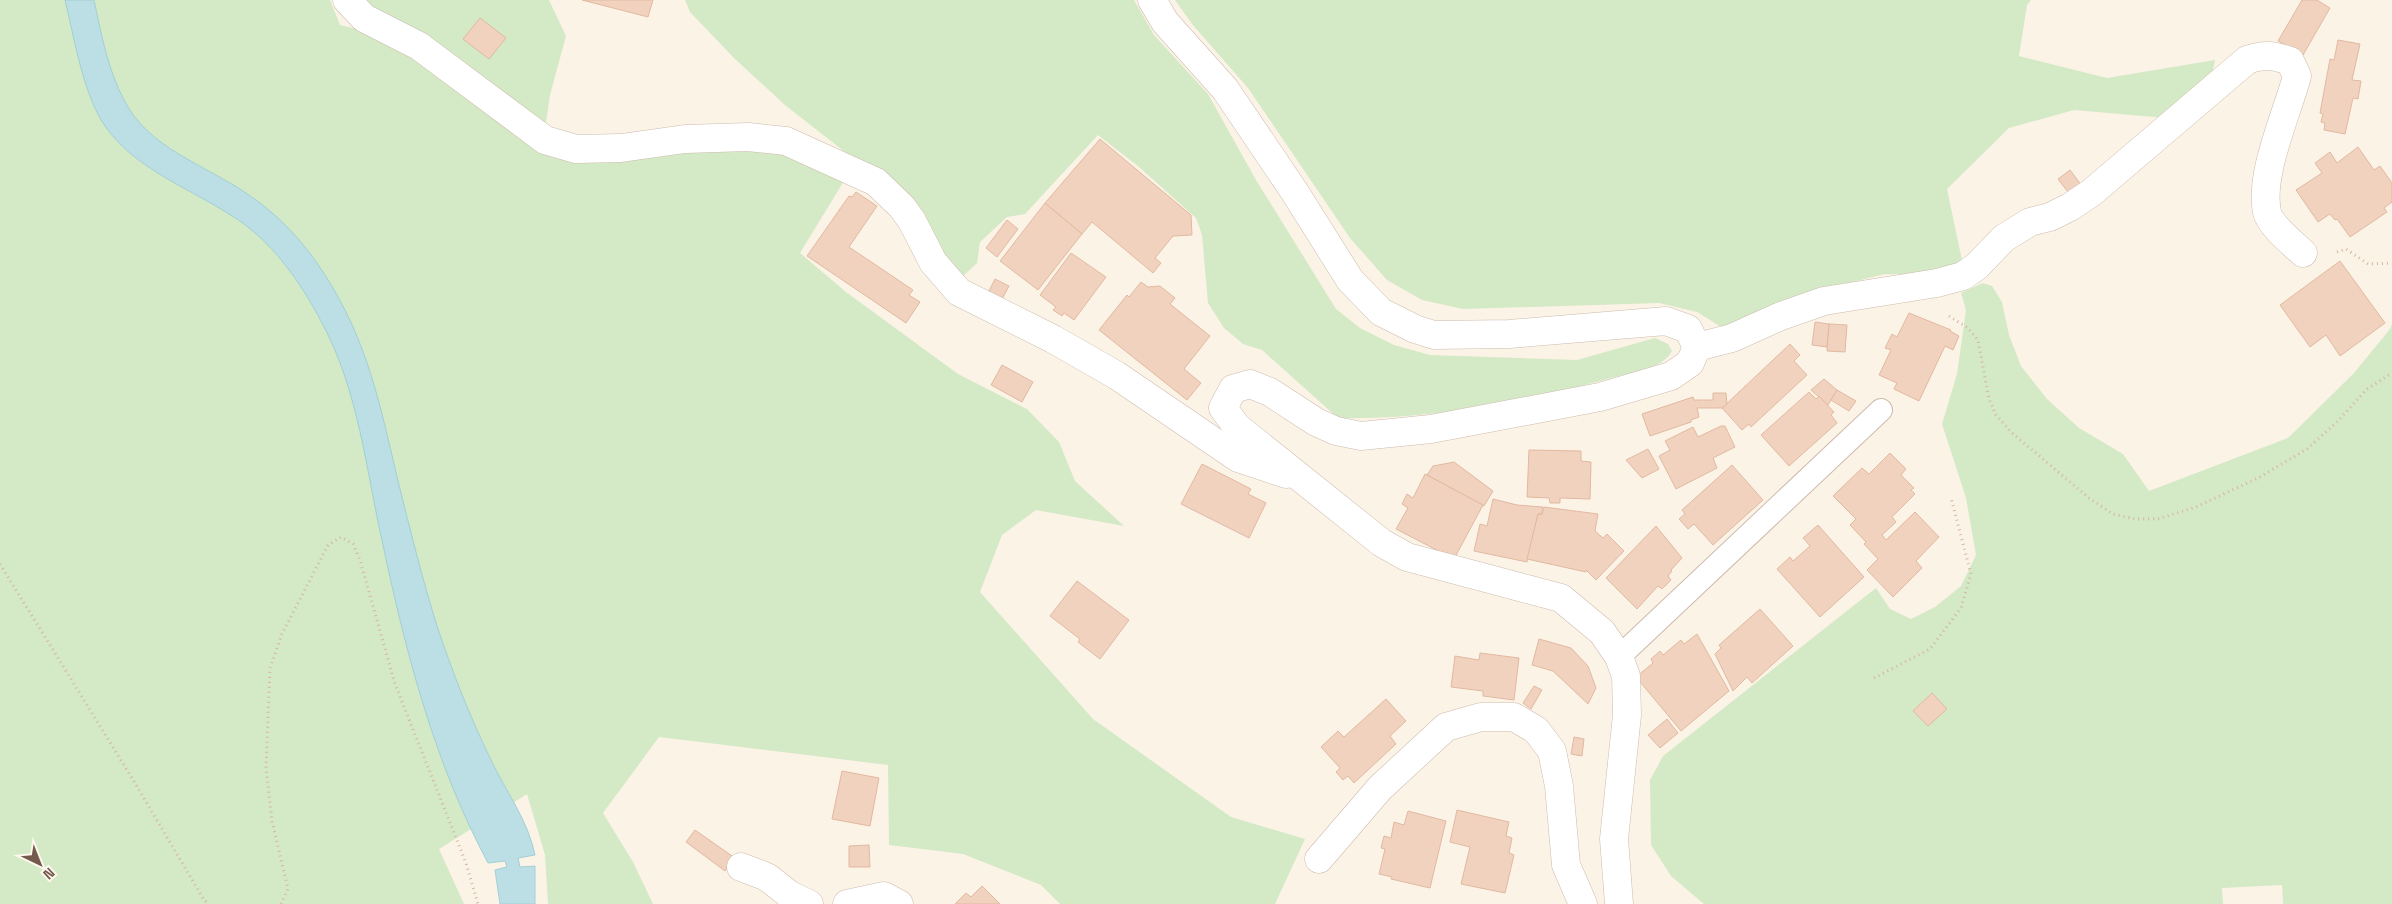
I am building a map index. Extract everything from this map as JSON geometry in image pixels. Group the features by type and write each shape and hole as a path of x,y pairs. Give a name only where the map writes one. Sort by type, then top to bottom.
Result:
{"street":[{"path":"347,0 364,18 383,26 418,46 545,140 576,149 621,148 685,139 748,137 786,141 876,182 902,207 912,221 933,262 960,292 1053,338 1116,375 1238,458 1301,479"},
{"path":"1152,0 1165,22 1225,89 1294,191 1350,280 1381,312 1415,329 1434,335 1509,334 1666,321 1688,329 1697,347"},
{"path":"1697,347 1732,338 1781,316 1824,301 1937,283 1963,276 1977,266 2004,238 2030,222 2050,217 2070,208 2247,60 2262,55 2273,55 2290,61 2297,76 2267,178 2267,213 2283,235 2303,253"},
{"path":"1619,904 1614,840 1627,715 1626,676 1619,657 1602,632 1561,598 1407,557 1382,543 1237,427 1223,408 1233,389 1250,384 1270,392 1316,422 1336,431 1361,436 1431,429 1600,397 1671,376 1690,363 1697,347"},
{"path":"1319,859 1380,788 1446,727 1481,716 1514,717 1536,730 1552,751 1558,786 1566,865 1583,904"},
{"path":"741,866 767,877 790,894 809,904"},
{"path":"847,904 884,896 899,904"}],"lane":[{"path":"1619,657 1881,410"}],"path":[{"path":"2303,253 2320,256 2346,249 2368,264 2392,263"},
{"path":"1944,313 1968,328 1978,340 1989,399 1996,415 2011,432 2089,498 2113,514 2135,519 2158,519 2196,507 2258,478 2307,449 2338,421 2367,388 2392,373"},
{"path":"1874,678 1930,649 1961,608 1971,574 1951,498"},
{"path":"282,904 288,889 272,821 266,768 270,668 282,634 328,544 341,537 353,544 360,560 395,684 466,863 478,904"},
{"path":"0,564 136,783 204,900 209,904"}],"green space":[{"path":"0,0 330,0 340,25 386,36 519,136 668,147 788,151 847,176 800,253 846,292 958,374 1027,409 1059,442 1075,481 1124,526 1036,510 1002,535 980,592 1093,719 1231,817 1305,839 1275,904 1060,904 1041,885 963,854 889,845 888,765 659,737 603,813 633,862 653,904 548,904 545,855 527,794 439,849 464,904 0,904"},
{"path":"360,0 549,0 566,36 550,95 545,130"},
{"path":"685,0 1134,0 1154,35 1208,94 1256,180 1336,309 1360,328 1394,345 1430,355 1577,360 1655,338 1668,344 1672,351 1661,362 1645,369 1578,387 1510,402 1442,413 1373,418 1338,418 1262,350 1243,344 1224,328 1208,303 1202,235 1196,218 1139,167 1098,135 1025,214 1007,217 980,242 977,263 960,279 850,156 785,105 734,58 690,12"},
{"path":"1175,0 2031,0 2027,5 2019,56 2107,78 2215,60 2211,80 2166,118 2074,110 2009,128 1947,189 1963,265 1935,275 1885,274 1840,285 1726,330 1697,312 1659,303 1463,309 1422,300 1387,280 1350,238 1248,88 1192,24"},
{"path":"1983,283 1992,286 2002,302 2009,335 2021,366 2047,399 2079,428 2123,454 2149,491 2288,438 2354,373 2392,324 2392,904 2283,904 2282,885 2222,888 2223,904 1704,904 1671,876 1651,845 1650,780 1663,756 1876,588 1890,609 1911,619 1935,607 1961,586 1976,555 1966,498 1942,424 1957,374 1966,310 1961,293"}],"water":[{"path":"65,0 94,0 106,51 118,88 134,117 162,143 246,193 269,210 308,251 340,300 352,325 371,375 421,572 443,643 476,727 497,772 522,818 532,842 535,855 518,858 520,867 535,866 535,904 500,904 495,870 507,867 505,861 488,863 452,787 424,708 412,667 392,586 353,404 335,349 322,323 304,292 283,262 258,236 229,214 142,163 113,136 101,120 89,93 79,61"}],"building":[{"path":"582,0 653,0 648,17"},
{"path":"2302,0 2317,0 2330,8 2303,55 2278,41"},
{"path":"480,18 506,38 489,59 463,39"},
{"path":"2338,40 2360,44 2352,80 2361,81 2358,99 2353,98 2345,134 2324,130 2325,123 2321,122 2323,114 2320,113 2330,59 2334,60"},
{"path":"1100,139 1191,215 1192,235 1173,236 1155,258 1161,263 1153,273 1092,222 1082,234 1045,203"},
{"path":"2358,147 2374,170 2380,166 2392,183 2392,202 2384,208 2387,212 2350,237 2337,219 2335,220 2330,214 2318,222 2296,190 2322,173 2315,163 2330,152 2337,163"},
{"path":"2070,170 2082,186 2071,196 2058,179"},
{"path":"856,192 877,206 849,247 913,290 909,295 920,302 906,323 807,256 849,196 852,197"},
{"path":"1045,203 1082,234 1038,290 1000,261"},
{"path":"1007,220 1018,229 997,257 986,248"},
{"path":"1071,253 1106,277 1074,320 1064,313 1062,316 1053,310 1056,307 1040,295"},
{"path":"2340,261 2385,323 2340,356 2326,335 2310,347 2280,305"},
{"path":"995,279 1009,286 1001,301 988,293"},
{"path":"1141,282 1148,287 1160,286 1175,298 1170,304 1210,336 1184,369 1201,383 1187,400 1099,330 1127,295 1129,297"},
{"path":"1909,313 1951,330 1959,336 1953,350 1945,346 1919,401 1894,389 1897,383 1879,375 1891,350 1885,348 1892,334 1897,337"},
{"path":"1815,322 1829,324 1827,347 1812,345"},
{"path":"1829,324 1847,325 1845,352 1827,351"},
{"path":"1790,344 1800,355 1794,361 1807,375 1751,427 1749,424 1742,430 1722,408"},
{"path":"1002,365 1033,382 1022,402 991,385"},
{"path":"1824,379 1837,390 1828,405 1811,390"},
{"path":"1837,390 1856,401 1849,411 1831,400"},
{"path":"1809,392 1816,399 1819,396 1834,412 1831,415 1837,423 1789,466 1761,435"},
{"path":"1713,393 1726,393 1727,404 1722,408 1697,408 1699,417 1691,420 1691,422 1650,436 1642,414 1693,397 1694,400 1713,400"},
{"path":"1721,426 1725,426 1735,447 1713,458 1717,468 1676,489 1659,456 1670,450 1665,441 1693,427 1698,437"},
{"path":"1648,449 1659,469 1642,478 1626,460"},
{"path":"1529,450 1581,451 1581,461 1591,462 1590,499 1560,498 1560,503 1550,503 1549,498 1527,497"},
{"path":"1890,453 1906,469 1901,475 1914,488 1911,490 1915,494 1892,517 1896,522 1882,535 1886,540 1915,512 1939,537 1916,561 1922,568 1893,597 1867,570 1878,559 1864,544 1866,542 1850,525 1856,519 1833,496 1862,468 1869,474"},
{"path":"1454,462 1493,491 1484,506 1427,475 1433,466"},
{"path":"1202,464 1251,489 1248,494 1266,503 1249,538 1181,504"},
{"path":"1732,465 1763,500 1713,545 1694,524 1688,529 1679,519 1685,514 1682,510"},
{"path":"1425,474 1483,505 1454,559 1396,529 1408,508 1402,504 1407,494 1413,498"},
{"path":"1493,499 1517,505 1543,507 1541,514 1538,514 1527,562 1474,551 1480,524 1487,526"},
{"path":"1544,507 1598,514 1595,531 1603,538 1607,534 1624,551 1596,580 1586,570 1586,572 1527,559 1538,514 1542,515"},
{"path":"1818,525 1864,577 1820,617 1777,569 1790,557 1793,561 1810,546 1803,538"},
{"path":"1656,526 1682,558 1668,576 1671,580 1662,589 1658,586 1637,609 1606,578"},
{"path":"1077,581 1129,620 1100,659 1078,642 1080,639 1050,616"},
{"path":"1760,609 1793,646 1752,683 1747,677 1733,691 1715,654 1721,648 1719,645"},
{"path":"1697,634 1729,691 1681,731 1636,677 1653,663 1651,659 1660,651 1663,655 1681,640 1684,644"},
{"path":"1539,639 1571,648 1588,666 1596,688 1588,704 1553,671 1532,665"},
{"path":"1480,653 1519,658 1514,700 1483,696 1483,691 1451,687 1455,656 1479,660"},
{"path":"1534,686 1542,690 1531,709 1523,703"},
{"path":"1932,693 1947,709 1928,726 1913,711"},
{"path":"1386,699 1406,721 1390,736 1396,744 1354,783 1348,776 1343,780 1336,772 1340,768 1321,747 1338,731 1344,737"},
{"path":"1667,719 1678,733 1660,748 1648,735"},
{"path":"1574,737 1584,739 1582,756 1571,754"},
{"path":"842,771 879,778 870,826 832,819"},
{"path":"1457,810 1509,822 1506,836 1512,838 1509,853 1514,855 1505,893 1461,884 1470,847 1450,842"},
{"path":"1408,811 1446,821 1430,888 1391,879 1392,877 1379,874 1385,849 1381,848 1384,836 1391,838 1394,822 1404,825"},
{"path":"695,830 735,858 725,871 686,842"},
{"path":"869,845 870,867 849,867 849,846"},
{"path":"982,886 1000,904 955,904 966,893 971,897"}]}
